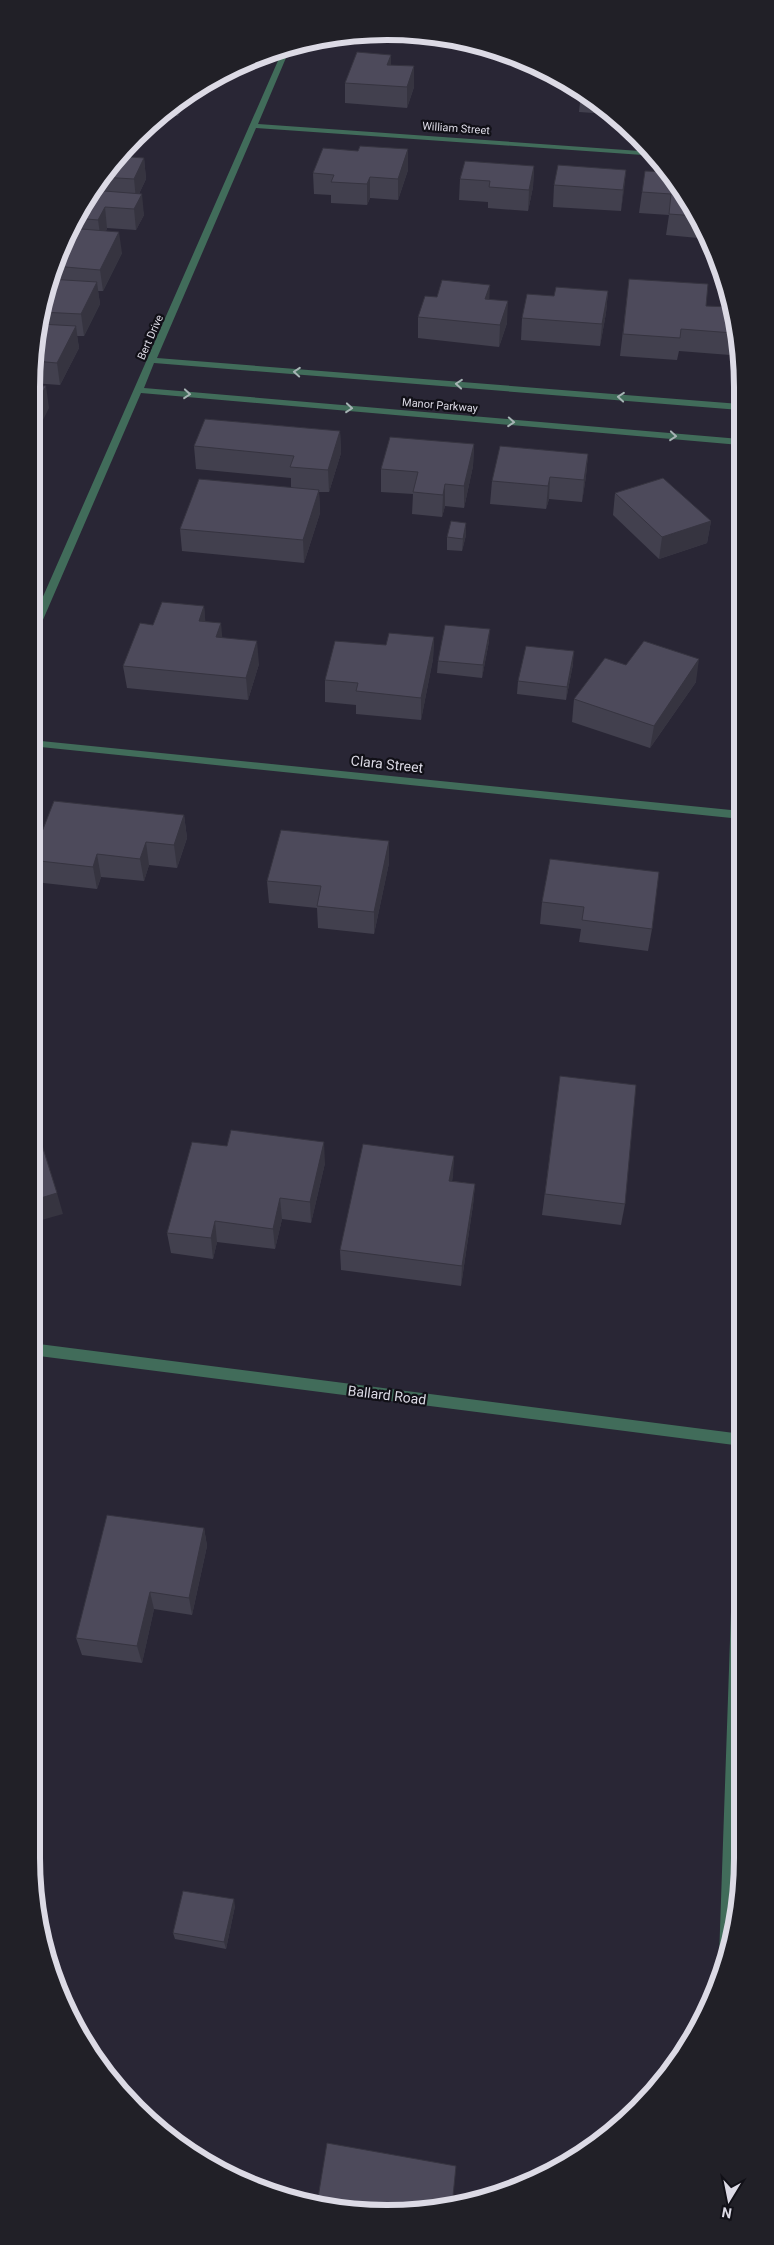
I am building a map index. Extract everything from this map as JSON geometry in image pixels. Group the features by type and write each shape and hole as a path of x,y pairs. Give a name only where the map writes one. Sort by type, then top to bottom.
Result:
{"street":[{"name":"Bert Drive","path":"40,616 284,55"},
{"name":"William Street","path":"254,126 643,153"},
{"name":"Manor Parkway","path":"152,360 734,407"},
{"name":"Manor Parkway","path":"139,390 734,441"},
{"name":"Clara Street","path":"40,744 734,814"},
{"name":"Ballard Road","path":"40,1350 734,1439"},
{"path":"728,1919 734,1742"}],"building":[{"path":"357,52 391,55 387,65 414,66 407,87 345,83"},
{"path":"360,146 408,149 398,179 370,177 367,184 331,182 334,175 313,173 323,148 358,151"},
{"path":"127,157 144,158 134,179 111,178"},
{"path":"465,161 534,166 529,190 489,187 490,181 460,179"},
{"path":"558,165 626,170 623,190 554,185"},
{"path":"645,171 659,172 676,194 689,215 669,214 671,194 642,192"},
{"path":"101,191 142,194 134,209 105,207 98,220 83,219"},
{"path":"78,229 119,232 100,270 61,267"},
{"path":"57,279 97,282 81,314 49,312"},
{"path":"629,279 708,284 706,306 724,307 729,333 681,329 680,338 623,334"},
{"path":"442,280 490,285 485,299 508,301 500,325 418,317 425,296 437,297"},
{"path":"556,287 608,291 602,324 522,318 527,294 554,296"},
{"path":"46,324 76,326 57,363 41,362"},
{"path":"40,386 46,386 40,398"},
{"path":"205,419 340,431 328,470 290,467 294,456 194,446"},
{"path":"390,437 474,444 464,486 445,484 443,495 413,492 418,472 381,469"},
{"path":"500,446 588,454 584,480 550,477 548,486 492,481"},
{"path":"663,478 711,521 662,537 615,493"},
{"path":"199,479 319,490 303,540 180,529"},
{"path":"451,521 466,523 463,539 447,537"},
{"path":"162,602 204,606 199,621 221,623 216,637 257,641 246,678 123,666 140,623 153,625"},
{"path":"445,625 490,629 483,665 438,661"},
{"path":"389,633 434,637 421,698 356,691 358,683 325,680 335,641 386,645"},
{"path":"644,641 699,659 654,726 574,699 605,658 626,665"},
{"path":"526,646 574,651 567,687 518,681"},
{"path":"54,801 184,815 174,845 146,842 140,859 97,854 93,867 40,861 40,837"},
{"path":"281,830 389,841 374,912 317,906 321,886 267,881"},
{"path":"550,859 659,872 652,929 582,920 584,907 542,902"},
{"path":"560,1076 636,1085 625,1204 545,1194"},
{"path":"231,1130 324,1142 310,1202 280,1198 273,1229 215,1221 211,1238 167,1233 192,1142 227,1146"},
{"path":"40,1139 57,1193 40,1198"},
{"path":"363,1144 454,1156 449,1181 475,1184 462,1266 340,1250"},
{"path":"107,1515 204,1528 189,1598 150,1592 137,1646 76,1638"},
{"path":"183,1891 234,1899 224,1942 173,1933"},
{"path":"327,2143 456,2166 453,2198 432,2202 387,2205 342,2202 318,2198"}]}
